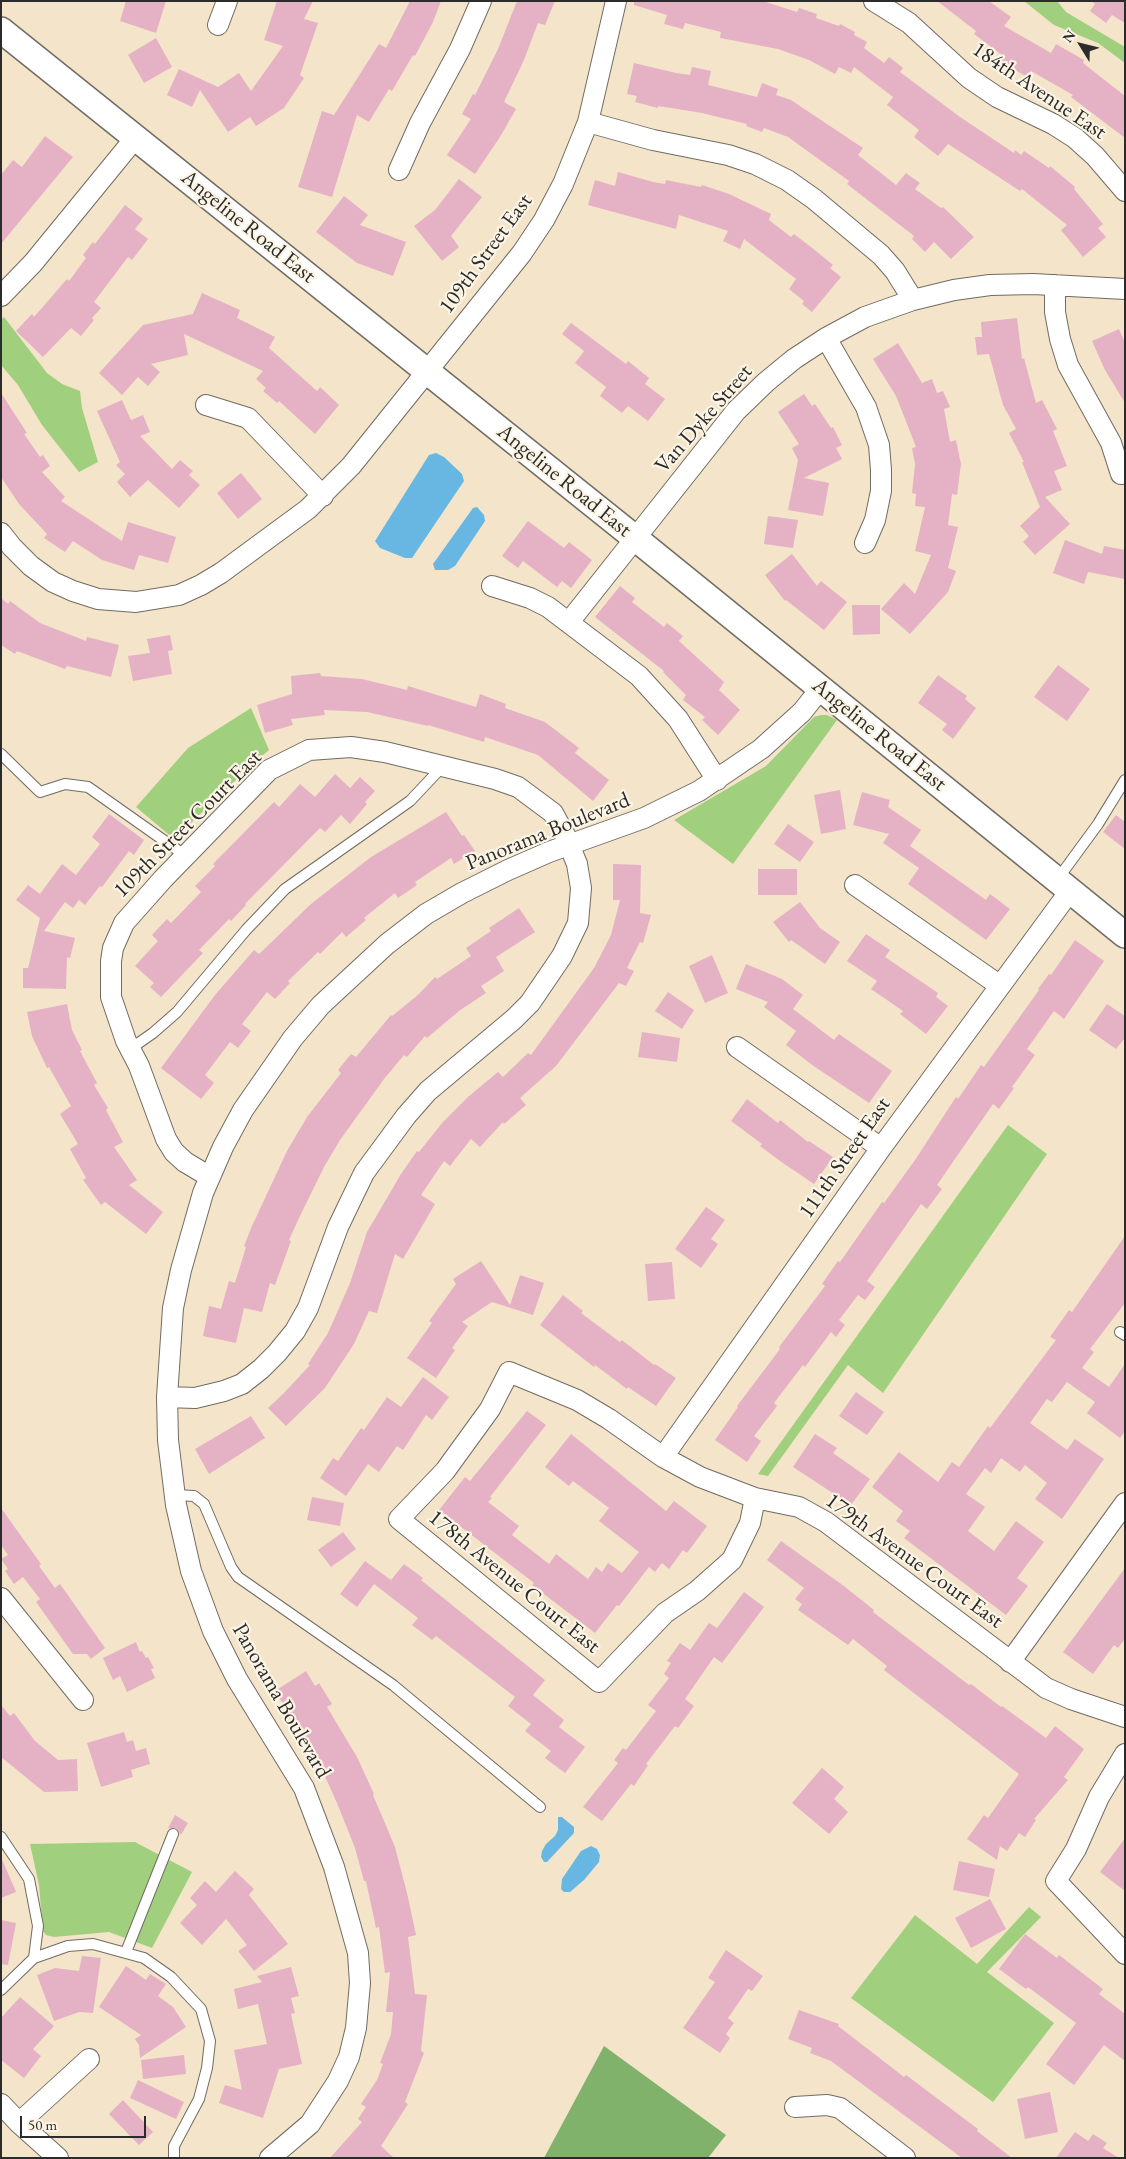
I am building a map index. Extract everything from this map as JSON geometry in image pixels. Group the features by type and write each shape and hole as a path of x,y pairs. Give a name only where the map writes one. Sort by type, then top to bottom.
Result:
{"street":[{"path":"218,25 227,1"},
{"path":"399,170 420,123 460,49 481,1"},
{"name":"109th Street East","path":"1,533 31,566 53,582 98,599 117,602 144,601 178,595 201,585 284,528 323,496 351,466 428,371 522,253 544,220 563,184 588,122 616,1"},
{"name":"184th Avenue East","path":"874,1 909,24 970,78 990,93 1053,124 1075,138 1095,156 1125,191"},
{"name":"Angeline Road East","path":"1,30 428,371 1125,935"},
{"path":"588,122 653,140 728,155 754,164 787,180 814,199 881,255 895,271 913,300"},
{"path":"1,296 34,263 136,137"},
{"name":"Van Dyke Street","path":"568,622 736,411 766,382 794,359 826,338 866,318 913,300 954,290 990,285 1125,288"},
{"path":"1055,286 1055,312 1060,339 1068,365 1081,392 1105,430 1121,474"},
{"path":"826,338 866,407 879,445 881,491 875,520 865,543"},
{"path":"206,405 248,418 323,496"},
{"path":"492,586 548,606 639,676 678,719 717,780"},
{"name":"Panorama Boulevard","path":"270,2158 310,2124 338,2081 349,2057 356,2028 360,1983 358,1954 334,1867 304,1788 237,1679 213,1631 190,1571 175,1495 168,1440 167,1397 173,1308 181,1270 203,1193 243,1110 292,1038 321,1005 387,944 433,910 508,870 569,845 644,818 717,780 761,749 802,712 821,688"},
{"name":"109th Street Court East","path":"167,1397 195,1398 224,1391 242,1384 261,1369 295,1331 308,1308 338,1226 364,1173 406,1116 428,1091 514,1019 530,1003 570,941 578,923 581,898 577,864 566,837 553,813 518,786 384,752 351,747 309,750 269,770 186,856 124,923 113,948 110,982 111,997 116,1016 148,1089 166,1139 174,1152 185,1162 210,1177"},
{"path":"855,885 999,984"},
{"name":"111th Street East","path":"664,1457 880,1148 999,984 1063,886"},
{"path":"737,1047 880,1148"},
{"name":"179th Avenue Court East","path":"399,1519 445,1471 490,1409 510,1372 577,1400 609,1419 664,1457 700,1477 755,1498 799,1507 826,1522 1046,1688 1062,1696 1125,1717"},
{"name":"178th Avenue Court East","path":"399,1519 599,1682 665,1613 697,1592 732,1560 750,1523 755,1498"},
{"path":"1010,1662 1125,1503"},
{"path":"1,1598 83,1700"},
{"path":"1125,1754 1099,1797 1076,1849 1056,1881 1125,1954"},
{"path":"20,2123 88,2059"},
{"path":"1,2104 58,2158"},
{"path":"794,2107 827,2105 840,2108 905,2158"}],"lane":[{"path":"1,754 40,792 65,784 88,787 186,856"},
{"path":"130,1049 153,1033 177,1012 246,930 285,889 410,801 442,767"},
{"path":"1063,886 1125,780"},
{"path":"175,1495 194,1496 204,1504 231,1567 238,1577 393,1685 540,1807"},
{"path":"126,1952 173,1834"},
{"path":"1,1837 29,1879 38,1926 34,1958"},
{"path":"1,1990 34,1958 68,1946 93,1944 144,1958 171,1977 201,2009 210,2041 207,2068 200,2099 174,2146 174,2158"}],"green space":[{"path":"1024,1 1057,1 1066,12 1125,47 1125,63 1098,43 1054,25"},
{"path":"4,317 47,373 62,384 80,391 82,408 98,462 79,472 42,425 18,385 1,365 1,320"},
{"path":"251,708 269,750 174,839 136,807 188,748"},
{"path":"827,715 837,720 733,864 674,820 766,766 814,717"},
{"path":"1008,1125 1047,1154 883,1393 848,1365 768,1476 758,1474"},
{"path":"135,1842 192,1872 152,1948 109,1932 54,1937 46,1935 43,1931 39,1885 30,1844"},
{"path":"1029,1907 1041,1917 987,1972 1054,2023 993,2102 851,1998 915,1915 977,1964"},
{"path":"604,2046 726,2135 708,2158 544,2158"}],"water":[{"path":"436,453 444,457 462,474 464,481 412,558 405,558 380,548 375,541 429,455"},
{"path":"477,507 484,515 485,521 455,566 448,570 435,570 433,564 473,508"},
{"path":"558,1817 562,1817 574,1827 574,1833 547,1862 544,1862 541,1857 542,1851 558,1830"},
{"path":"591,1846 597,1849 600,1855 599,1862 584,1880 570,1892 564,1892 561,1889 562,1879 581,1851"}],"building":[{"path":"126,1 166,1 156,33 120,21"},
{"path":"277,1 313,1 304,19 318,23 300,75 304,78 284,108 256,126 250,117 228,132 200,90 192,107 167,95 179,69 218,87 239,73 251,91 283,46 264,40"},
{"path":"410,1 441,1 433,22 415,56 413,55 392,91 389,89 369,122 357,115 332,197 298,187 322,111 334,115 379,44 386,48"},
{"path":"517,1 555,1 545,25 538,23 524,60 504,102 516,109 475,174 447,155 471,119 462,114 473,94 475,95 498,49"},
{"path":"634,1 763,1 797,12 799,8 817,14 816,18 839,26 840,24 855,32 854,35 867,42 864,48 884,63 889,57 903,68 900,72 960,117 1014,153 1015,150 1021,155 1024,151 1049,168 1050,166 1075,187 1074,189 1103,224 1098,228 1106,237 1083,257 1061,230 1067,225 1022,189 1020,191 948,144 938,156 914,137 919,130 887,105 893,97 854,67 851,73 839,67 835,74 809,60 778,49 720,38 721,32 685,23 683,29 664,24 667,15 634,5"},
{"path":"937,1 989,1 1011,17 1004,26 1051,53 1056,44 1084,60 1083,63 1125,96 1125,138 1071,97 1073,95 1031,71 1027,77 998,60 1002,55 974,34 976,31"},
{"path":"1091,1 1125,1 1125,23 1112,15 1106,23 1090,11 1095,4"},
{"path":"156,38 172,67 144,83 128,55"},
{"path":"634,63 690,75 692,67 711,71 708,85 757,97 762,83 778,89 776,95 791,100 863,148 858,155 896,185 906,173 920,183 915,189 941,208 943,207 974,237 951,259 934,242 925,252 912,239 914,236 847,184 849,181 788,137 764,128 762,132 746,126 747,124 702,113 658,106 658,108 635,102 637,96 627,94"},
{"path":"45,136 73,157 1,244 1,175 13,160 22,167"},
{"path":"618,172 665,184 666,180 701,187 702,185 729,194 771,214 769,220 791,237 794,234 816,251 833,265 830,268 841,277 812,312 802,304 804,301 789,289 796,279 744,239 740,249 723,241 728,231 679,215 676,229 588,205 595,180 615,186"},
{"path":"459,179 482,197 451,236 459,247 442,261 414,226 435,210"},
{"path":"344,196 368,215 360,225 406,242 393,276 357,263 316,232"},
{"path":"125,205 143,219 135,229 148,239 132,260 128,257 94,302 101,308 92,318 94,320 81,336 71,328 43,357 16,331 32,314 34,317 67,279 69,281 86,258 83,255 93,242 95,244"},
{"path":"202,293 240,310 237,318 275,337 269,348 317,391 320,387 339,405 315,434 279,401 277,403 263,391 266,388 256,379 263,371 184,334 188,355 151,364 160,372 148,386 138,377 122,395 99,373 143,325 193,314"},
{"path":"1017,318 1022,359 1024,358 1036,403 1042,400 1057,429 1053,431 1067,466 1054,471 1062,490 1045,497 1070,524 1035,555 1023,542 1029,536 1020,526 1040,507 1022,462 1024,462 1009,433 1016,429 1003,405 989,354 977,355 975,337 982,337 981,322"},
{"path":"571,323 626,364 628,361 649,378 645,384 665,399 648,421 628,406 622,413 600,396 606,387 575,363 584,351 562,334"},
{"path":"1119,329 1125,343 1125,403 1105,370 1092,341"},
{"path":"898,343 922,383 932,379 937,393 943,391 950,407 944,409 950,442 956,440 961,464 957,495 952,494 948,525 958,527 948,568 956,571 948,592 910,634 881,609 904,583 915,594 931,555 915,551 925,507 915,506 916,494 912,493 915,464 912,448 916,447 896,396 873,359"},
{"path":"1,393 27,433 24,434 40,457 43,455 50,466 42,472 65,497 61,501 122,541 128,522 176,537 168,563 139,555 134,570 102,560 73,541 65,552 44,538 47,534 19,504 1,477"},
{"path":"804,394 812,406 815,404 831,428 833,427 842,445 836,448 842,459 804,478 829,483 823,516 788,510 798,460 792,448 799,444 778,412"},
{"path":"122,400 131,420 143,415 150,432 140,436 172,469 180,460 193,471 189,475 200,485 179,508 148,480 130,497 117,482 125,474 116,465 120,462 97,411"},
{"path":"241,473 262,499 238,519 217,493"},
{"path":"768,516 798,520 793,548 764,544"},
{"path":"528,521 564,548 569,542 592,560 571,588 562,581 557,587 523,561 518,568 502,556"},
{"path":"1065,540 1102,554 1104,546 1125,550 1125,579 1088,572 1084,584 1053,573"},
{"path":"792,554 817,586 821,581 847,602 824,630 785,601 765,575"},
{"path":"620,586 635,598 632,602 664,627 667,623 683,636 679,641 724,682 719,690 740,710 718,735 702,720 705,717 683,700 686,695 664,671 595,617"},
{"path":"1,598 8,604 10,601 40,623 86,641 87,637 119,645 111,677 67,666 65,669 17,651 15,654 1,645"},
{"path":"852,605 880,605 880,634 853,635"},
{"path":"170,635 173,650 168,651 172,674 133,681 128,656 150,653 147,639"},
{"path":"1058,665 1090,689 1067,721 1034,697"},
{"path":"320,673 321,676 362,679 407,690 408,686 476,707 480,694 506,704 505,708 545,722 579,748 575,753 609,780 593,801 538,755 485,737 484,742 428,725 367,712 324,710 325,715 291,719 293,725 265,733 257,705 292,694 291,676"},
{"path":"938,675 967,696 965,699 976,708 953,739 942,730 947,724 918,703"},
{"path":"335,774 350,788 360,777 375,791 365,802 367,804 350,824 341,815 325,832 320,828 245,904 231,921 229,919 199,950 203,953 161,997 150,987 154,983 135,966 158,941 152,935 167,919 171,923 201,892 195,886 215,866 213,864 274,802 279,807 300,784 315,797"},
{"path":"840,790 846,829 821,834 814,795"},
{"path":"862,792 890,800 888,807 921,830 910,846 986,900 990,894 1010,909 986,940 908,884 919,868 883,843 889,834 853,825"},
{"path":"446,812 475,851 454,864 451,858 415,882 417,885 398,898 395,893 364,918 366,920 346,937 342,932 320,954 318,952 288,981 290,983 275,999 267,992 242,1024 251,1031 238,1048 230,1042 205,1075 214,1083 201,1099 161,1068 215,995 254,950 259,954 311,904 371,857"},
{"path":"109,814 144,840 134,855 129,851 102,887 100,886 85,905 79,900 73,908 65,902 44,931 75,938 70,958 67,957 66,989 23,988 23,968 28,968 40,918 16,900 28,885 40,894 62,864 76,875 100,844 92,837"},
{"path":"1116,815 1125,822 1125,849 1103,832"},
{"path":"788,824 814,842 800,862 774,844"},
{"path":"613,864 641,865 640,913 651,915 643,943 640,942 627,968 634,971 626,986 619,983 556,1066 520,1098 526,1105 504,1124 503,1122 480,1147 471,1139 450,1166 444,1161 421,1195 435,1204 403,1259 395,1254 377,1313 369,1311 354,1344 325,1388 286,1426 268,1408 310,1365 308,1364 328,1333 350,1283 367,1232 401,1174 417,1151 419,1152 442,1123 468,1097 498,1072 503,1077 528,1053 531,1055 594,968 611,935 620,900 613,900"},
{"path":"758,869 797,869 797,895 758,895"},
{"path":"800,902 820,928 840,942 825,964 791,940 789,942 773,922"},
{"path":"519,908 535,932 496,957 504,971 481,986 486,993 459,1011 427,1038 425,1036 407,1057 404,1055 384,1079 340,1140 324,1167 289,1240 291,1241 275,1285 270,1283 262,1312 244,1308 236,1343 203,1336 209,1306 221,1309 229,1281 235,1283 246,1247 244,1246 287,1151 307,1117 341,1073 338,1070 351,1054 356,1057 391,1015 418,995 435,977 437,979 471,956 466,948 491,931 489,928"},
{"path":"866,934 890,950 885,957 938,993 936,997 948,1006 926,1034 900,1014 903,1011 871,989 877,981 847,961"},
{"path":"1075,940 1104,961 1064,1019 1054,1011 1027,1049 1035,1055 1012,1087 1014,1088 999,1109 993,1104 937,1185 942,1189 927,1209 921,1204 867,1281 875,1287 865,1300 858,1295 839,1320 845,1325 836,1337 831,1332 805,1367 803,1365 774,1403 777,1406 754,1436 761,1441 747,1462 715,1440 737,1406 780,1349 779,1347 825,1286 822,1284 838,1261 840,1262 882,1202 884,1203 915,1160 956,1097 958,1099 981,1065 984,1067 1038,989 1049,974 1051,975"},
{"path":"712,955 728,993 705,1003 689,966"},
{"path":"746,964 782,979 803,995 793,1009 834,1040 839,1034 892,1071 869,1103 786,1045 796,1031 764,1007 768,1002 736,989"},
{"path":"668,992 694,1010 682,1029 655,1011"},
{"path":"67,1004 72,1030 82,1050 80,1051 97,1083 94,1085 108,1108 106,1110 123,1142 114,1147 137,1180 129,1185 163,1212 146,1234 105,1202 101,1205 83,1180 86,1178 70,1149 78,1144 60,1114 71,1106 49,1067 47,1068 32,1036 27,1012"},
{"path":"1107,1004 1125,1016 1125,1038 1116,1049 1089,1030"},
{"path":"642,1032 680,1038 677,1062 638,1057"},
{"path":"747,1099 778,1123 780,1120 808,1142 833,1157 814,1184 760,1146 762,1144 731,1121"},
{"path":"706,1207 725,1220 711,1239 718,1244 701,1268 675,1249"},
{"path":"1125,1236 1125,1303 1090,1349 1094,1352 1082,1368 1109,1387 1125,1364 1125,1431 1120,1438 1087,1413 1095,1402 1067,1382 1052,1402 1047,1399 1030,1423 1067,1450 1075,1439 1104,1459 1062,1519 1035,1499 1047,1483 1025,1465 1020,1472 1001,1458 991,1473 985,1468 966,1494 985,1507 968,1531 994,1551 1016,1521 1044,1542 1017,1578 1028,1586 1006,1615 904,1538 910,1531 896,1521 903,1511 872,1487 899,1452 938,1482 952,1462 959,1467 988,1426 990,1428 1056,1340 1050,1337 1069,1310 1072,1312"},
{"path":"481,1261 510,1305 520,1275 544,1283 533,1315 492,1302 462,1322 468,1326 452,1348 455,1350 436,1378 407,1358 432,1323 429,1321 456,1284 453,1279"},
{"path":"672,1262 675,1299 648,1301 645,1264"},
{"path":"563,1295 583,1311 581,1313 620,1342 622,1340 654,1365 676,1378 656,1406 628,1387 627,1389 595,1365 594,1367 540,1325"},
{"path":"423,1377 449,1397 432,1420 426,1415 403,1450 397,1446 379,1472 368,1464 346,1496 320,1478 333,1458 338,1461 361,1428 364,1430 387,1397 401,1407"},
{"path":"856,1392 884,1412 867,1435 839,1416"},
{"path":"527,1411 546,1425 488,1502 519,1526 512,1535 549,1564 556,1554 588,1579 596,1567 602,1572 608,1563 622,1573 639,1552 599,1521 609,1508 573,1481 569,1486 545,1467 571,1434 666,1511 674,1501 707,1526 687,1553 683,1550 669,1569 662,1563 655,1572 649,1567 595,1633 439,1510 465,1477 470,1481"},
{"path":"251,1416 265,1438 209,1474 195,1449"},
{"path":"815,1434 837,1448 833,1453 870,1479 851,1505 793,1467"},
{"path":"312,1497 344,1503 340,1526 307,1520"},
{"path":"1,1508 41,1564 39,1566 55,1588 60,1584 105,1648 91,1659 87,1654 73,1654 36,1602 40,1599 23,1577 14,1584 5,1571 8,1569 1,1559 8,1555 1,1545"},
{"path":"343,1532 356,1549 331,1567 318,1550"},
{"path":"781,1541 844,1586 874,1610 873,1612 969,1685 971,1684 1046,1738 1055,1726 1084,1749 1064,1777 1068,1780 1034,1819 1036,1820 1025,1837 1019,1833 1007,1851 1000,1846 997,1860 967,1839 984,1815 988,1818 1019,1774 884,1670 887,1666 853,1639 848,1645 798,1610 802,1604 795,1599 804,1588 767,1560"},
{"path":"365,1561 391,1580 404,1564 423,1578 421,1580 545,1680 533,1695 564,1720 559,1727 585,1747 565,1773 545,1758 551,1751 525,1731 531,1724 508,1706 515,1697 436,1636 432,1640 412,1625 418,1618 374,1584 357,1607 340,1594"},
{"path":"1125,1568 1125,1639 1118,1648 1114,1645 1093,1674 1063,1652"},
{"path":"744,1592 764,1607 722,1663 714,1657 685,1699 694,1706 678,1728 675,1726 646,1764 648,1765 634,1786 631,1784 602,1821 583,1807 618,1763 614,1760 623,1748 626,1750 656,1711 648,1705 669,1678 664,1674 671,1663 667,1661 680,1643 690,1650 709,1623 717,1628"},
{"path":"136,1642 140,1652 142,1651 146,1658 148,1657 154,1668 151,1669 155,1678 127,1692 120,1676 113,1680 103,1658"},
{"path":"306,1671 315,1686 319,1683 332,1704 327,1707 357,1757 395,1847 416,1935 408,1937 415,1994 427,1995 421,2051 424,2053 405,2102 408,2104 381,2146 394,2158 330,2158 362,2122 358,2119 366,2107 361,2104 377,2080 383,2064 380,2063 391,2034 393,2012 386,2012 390,1972 385,1973 379,1927 376,1928 366,1881 364,1881 355,1848 319,1763 275,1691"},
{"path":"1,1705 10,1716 14,1713 35,1741 58,1760 77,1759 78,1791 44,1792 1,1757"},
{"path":"124,1732 127,1742 133,1740 136,1751 146,1748 150,1764 131,1770 133,1777 101,1787 87,1743"},
{"path":"822,1768 844,1787 834,1799 848,1812 829,1834 792,1803"},
{"path":"175,1815 188,1823 181,1835 176,1828 168,1828"},
{"path":"1125,1838 1125,1891 1100,1872"},
{"path":"1,1857 16,1892 1,1898"},
{"path":"959,1861 995,1869 989,1897 953,1890"},
{"path":"235,1871 254,1889 249,1895 288,1944 254,1971 238,1951 247,1945 226,1919 202,1945 180,1923 197,1905 190,1898 205,1881 216,1892"},
{"path":"990,1899 1006,1929 971,1948 955,1918"},
{"path":"1,1920 16,1923 8,1965 1,1964"},
{"path":"1025,1934 1057,1958 1059,1955 1103,1989 1099,1994 1125,2014 1125,2061 1104,2045 1074,2085 1046,2064 1076,2023 1028,1987 1026,1989 999,1969"},
{"path":"726,1950 763,1976 752,1991 748,1989 728,2018 734,2023 726,2034 730,2038 720,2053 683,2028 715,1982 708,1978"},
{"path":"82,1956 101,1958 93,2013 79,2012 54,2021 37,1975 55,1968 79,1971"},
{"path":"126,1966 146,1980 150,1974 166,1984 158,1996 173,2007 186,2027 140,2058 139,2045 135,2039 141,2035 99,2007"},
{"path":"291,1967 299,1996 291,1998 295,2013 291,2014 302,2064 279,2069 263,2118 219,2103 225,2085 242,2090 234,2050 267,2044 258,2004 238,2009 234,1989 262,1982 257,1976"},
{"path":"20,1997 54,2026 33,2049 41,2056 24,2078 1,2060 1,2018"},
{"path":"799,2010 839,2024 838,2026 904,2077 906,2075 978,2129 977,2131 1012,2158 962,2158 831,2061 810,2053 812,2048 788,2039"},
{"path":"184,2055 186,2074 143,2079 141,2060"},
{"path":"138,2080 184,2102 176,2119 130,2098"},
{"path":"1050,2092 1058,2132 1025,2139 1017,2099"},
{"path":"123,2100 153,2132 139,2145 109,2114"},
{"path":"1075,2132 1088,2141 1093,2134 1107,2143 1103,2148 1119,2158 1056,2158"}]}
